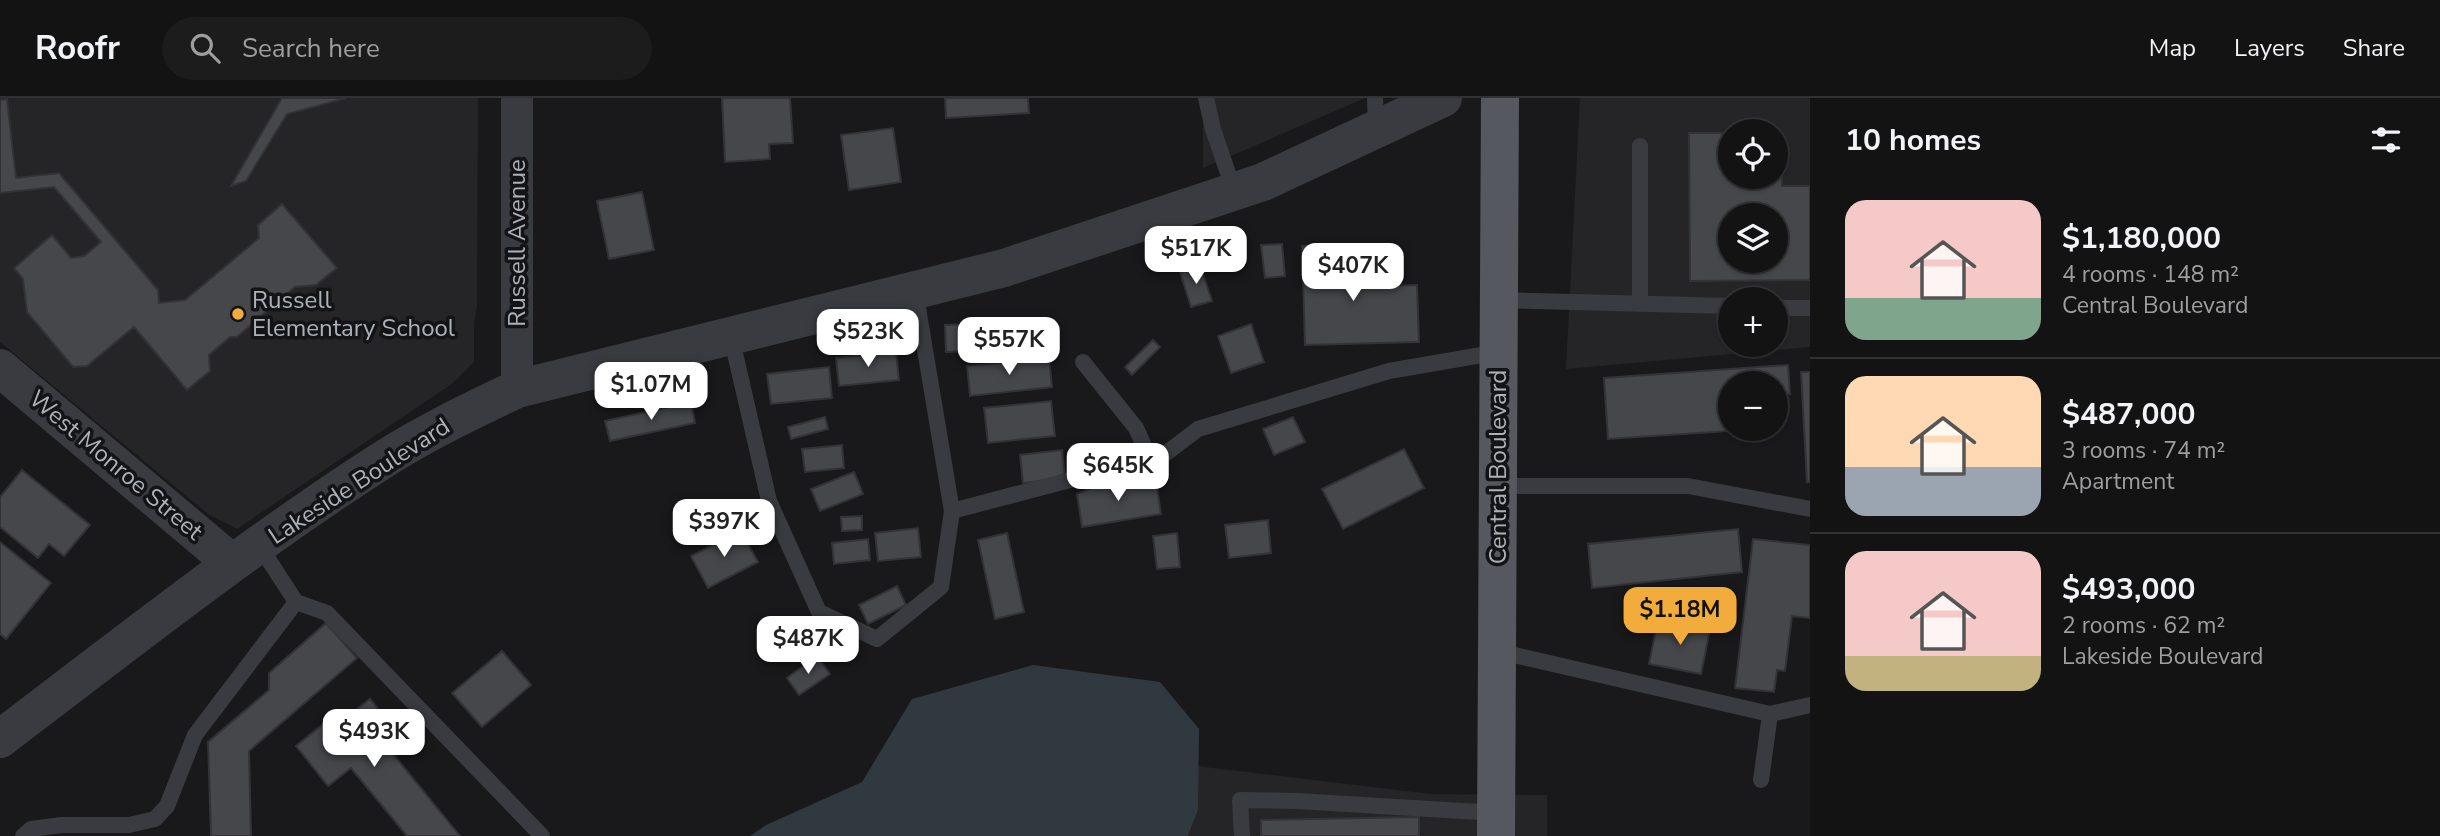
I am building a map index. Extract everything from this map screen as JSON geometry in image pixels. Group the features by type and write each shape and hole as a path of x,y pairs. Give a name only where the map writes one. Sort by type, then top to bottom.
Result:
{"main road":[{"name":"Central Boulevard","path":"1496,825 1500,98"}],"street":[{"name":"Russell Avenue","path":"517,98 517,389"},
{"name":"Lakeside Boulevard","path":"0,739 245,554 382,460 445,424 517,389 1003,268 1263,182 1375,114 1443,98"},
{"name":"West Monroe Street","path":"0,368 245,554"}],"lane":[{"path":"1206,98 1213,129 1234,191"},
{"path":"1640,146 1640,304"},
{"path":"731,336 769,501 819,612 877,639 941,587 952,511 915,290"},
{"path":"1499,300 1718,306"},
{"path":"1788,308 1810,309"},
{"path":"952,511 1086,476 1153,464 1198,429 1389,371 1499,352"},
{"path":"1083,362 1136,428 1153,464"},
{"path":"1498,486 1688,486 1810,509"},
{"path":"245,554 296,603 327,613 542,836"},
{"path":"23,836 31,829 62,825 129,825 155,819 167,806 195,735 296,603"},
{"path":"1497,651 1770,714 1810,705"},
{"path":"1761,780 1770,714"},
{"path":"1242,836 1240,800 1297,801 1496,825"}],"shaded area":[{"name":"Russell Elementary School","path":"0,98 478,98 477,305 474,362 453,383 237,529 208,514 0,342"},
{"path":"1203,98 1365,98 1203,168"},
{"path":"1580,98 1810,98 1810,347 1788,349 1788,287 1718,287 1718,355 1566,369"},
{"path":"1033,665 1160,682 1199,729 1198,810 1188,836 750,836 766,825 862,782 912,699"},
{"path":"1188,765 1431,794 1547,795 1547,836 1188,836 1198,810"}],"building":[{"path":"282,98 346,98 287,114 246,181 231,186"},
{"path":"722,98 790,98 793,143 769,144 770,159 725,162"},
{"path":"945,98 1028,98 1029,113 946,118"},
{"path":"7,99 16,178 59,173 158,290 159,303 185,300 259,238 258,225 282,204 337,268 316,285 295,287 237,337 230,337 209,355 210,371 187,390 134,327 87,366 73,367 27,312 23,279 14,268 52,235 71,258 84,256 101,242 54,187 0,193 0,100"},
{"path":"893,128 901,182 849,190 841,135"},
{"path":"1689,133 1718,133 1718,189 1788,189 1788,186 1810,186 1810,280 1690,281"},
{"path":"642,192 654,250 609,259 597,201"},
{"path":"1282,244 1285,276 1265,278 1261,245"},
{"path":"1350,244 1351,287 1417,285 1419,342 1305,345 1302,246"},
{"path":"1200,265 1212,301 1191,307 1180,272"},
{"path":"1025,322 1026,349 946,352 945,325"},
{"path":"1251,324 1264,362 1231,373 1218,336"},
{"path":"1153,340 1160,347 1132,375 1125,367"},
{"path":"896,352 899,380 839,386 836,358"},
{"path":"1049,358 1052,387 970,396 967,366"},
{"path":"1788,365 1790,394 1788,371 1718,371 1718,432 1608,439 1604,378"},
{"path":"829,367 832,398 771,404 767,374"},
{"path":"1801,372 1810,372 1810,482 1807,482"},
{"path":"1051,401 1055,436 988,443 984,408"},
{"path":"691,402 695,423 610,441 605,421"},
{"path":"825,417 828,429 791,439 788,427"},
{"path":"1293,417 1305,442 1274,455 1263,429"},
{"path":"842,445 844,468 805,472 802,449"},
{"path":"1404,449 1424,488 1343,529 1322,489"},
{"path":"1062,450 1065,478 1023,483 1020,455"},
{"path":"22,470 90,525 64,556 49,544 38,558 0,527 0,497"},
{"path":"854,472 863,494 820,511 811,489"},
{"path":"1156,481 1161,514 1082,527 1077,494 1091,488"},
{"path":"862,516 862,530 842,531 841,517"},
{"path":"1268,520 1271,553 1229,558 1225,525"},
{"path":"918,528 921,557 878,561 875,533"},
{"path":"1738,529 1742,572 1592,588 1588,544"},
{"path":"741,531 758,562 708,588 691,556"},
{"path":"1007,533 1024,612 995,619 978,540"},
{"path":"1177,533 1180,567 1157,569 1153,536"},
{"path":"868,539 870,560 834,564 832,543"},
{"path":"1753,539 1810,545 1810,618 1792,616 1785,671 1777,670 1774,692 1735,688"},
{"path":"0,542 51,583 6,639 0,634"},
{"path":"897,586 906,605 868,624 859,605"},
{"path":"1658,620 1710,630 1701,674 1649,664"},
{"path":"326,623 357,658 249,751 251,836 211,836 208,742 269,690 269,673"},
{"path":"502,651 531,685 482,727 452,693"},
{"path":"817,656 830,674 799,695 787,678"},
{"path":"370,699 393,727 380,738 460,836 407,836 351,768 328,786 296,746 338,712 353,712"},
{"path":"1419,817 1419,836 1261,836 1261,820"}],"place":[{"name":"Russell Elementary School","path":"238,314"}]}
